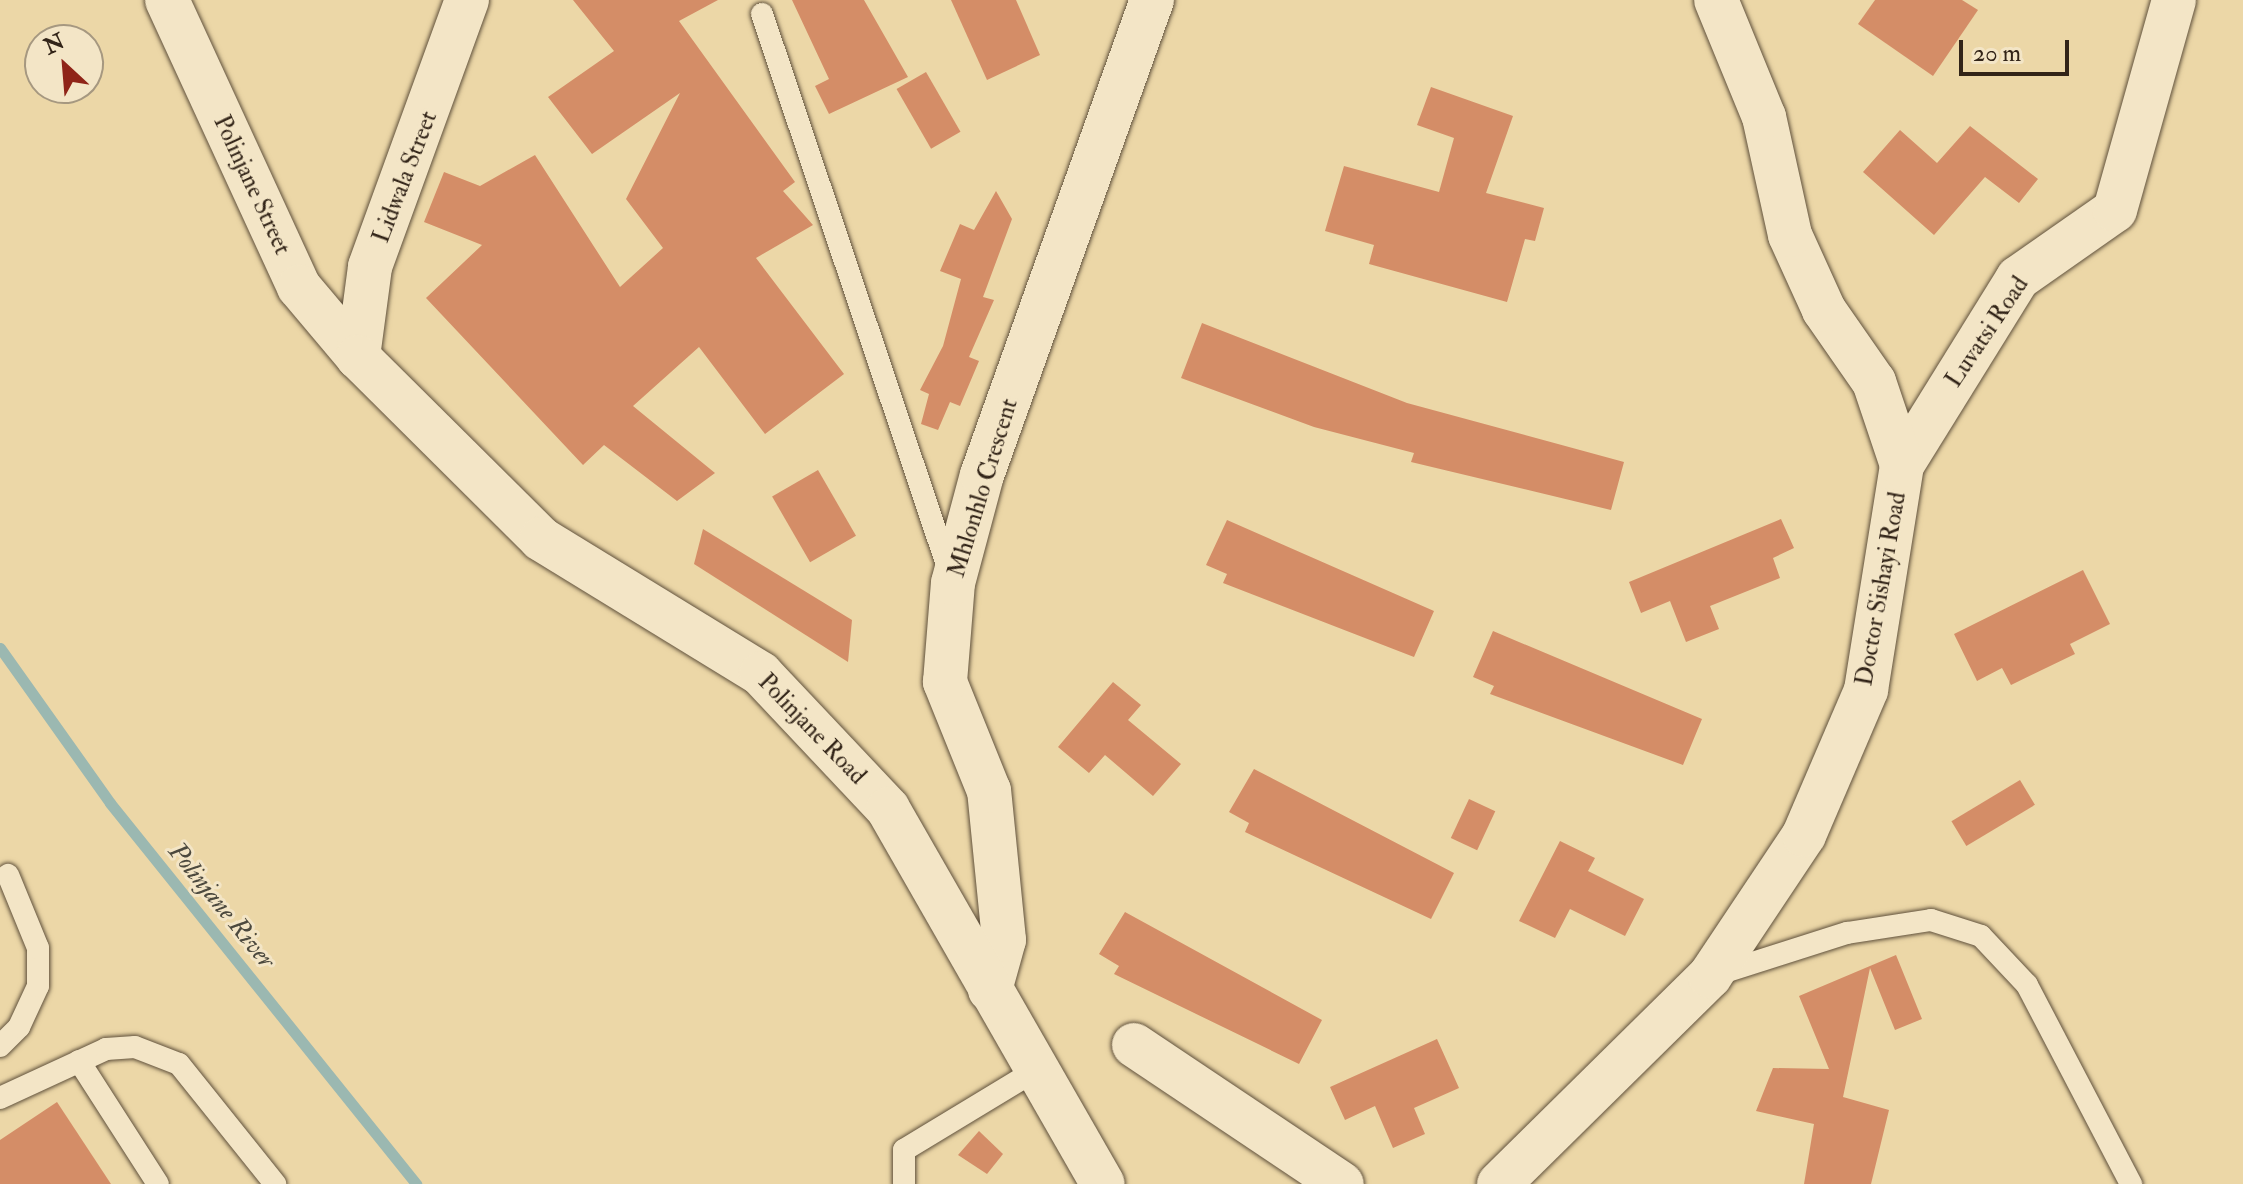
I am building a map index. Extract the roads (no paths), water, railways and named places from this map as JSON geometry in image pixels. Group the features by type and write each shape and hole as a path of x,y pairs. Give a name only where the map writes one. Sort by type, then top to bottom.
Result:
{"street":[{"name":"Polinjane Street","path":"167,0 299,287 358,357"},
{"name":"Mhlonhlo Crescent","path":"990,990 1004,940 989,791 945,682 953,583 982,475 1152,0"},
{"name":"Doctor Sishayi Road","path":"1499,1184 1710,976 1804,835 1866,690 1902,465 1874,382 1824,310 1790,235 1764,117 1716,0"},
{"name":"Luvatsi Road","path":"1902,465 2018,278 2115,210 2174,0"},
{"name":"Lidwala Street","path":"358,357 370,267 460,6"},
{"name":"Polinjane Road","path":"358,357 541,539 761,674 888,809 1103,1184"},
{"path":"1134,1045 1342,1184"}],"lane":[{"path":"762,14 953,583"},
{"path":"0,1046 19,1027 38,986 38,948 8,875"},
{"path":"1710,976 1847,933 1931,920 1981,936 2027,985 2131,1184"},
{"path":"0,1098 79,1061 135,1047 179,1064 275,1184"},
{"path":"79,1061 158,1184"},
{"path":"904,1184 904,1150 1036,1070"}],"waterway":[{"name":"Polinjane River","path":"0,648 110,803 416,1184"}]}
